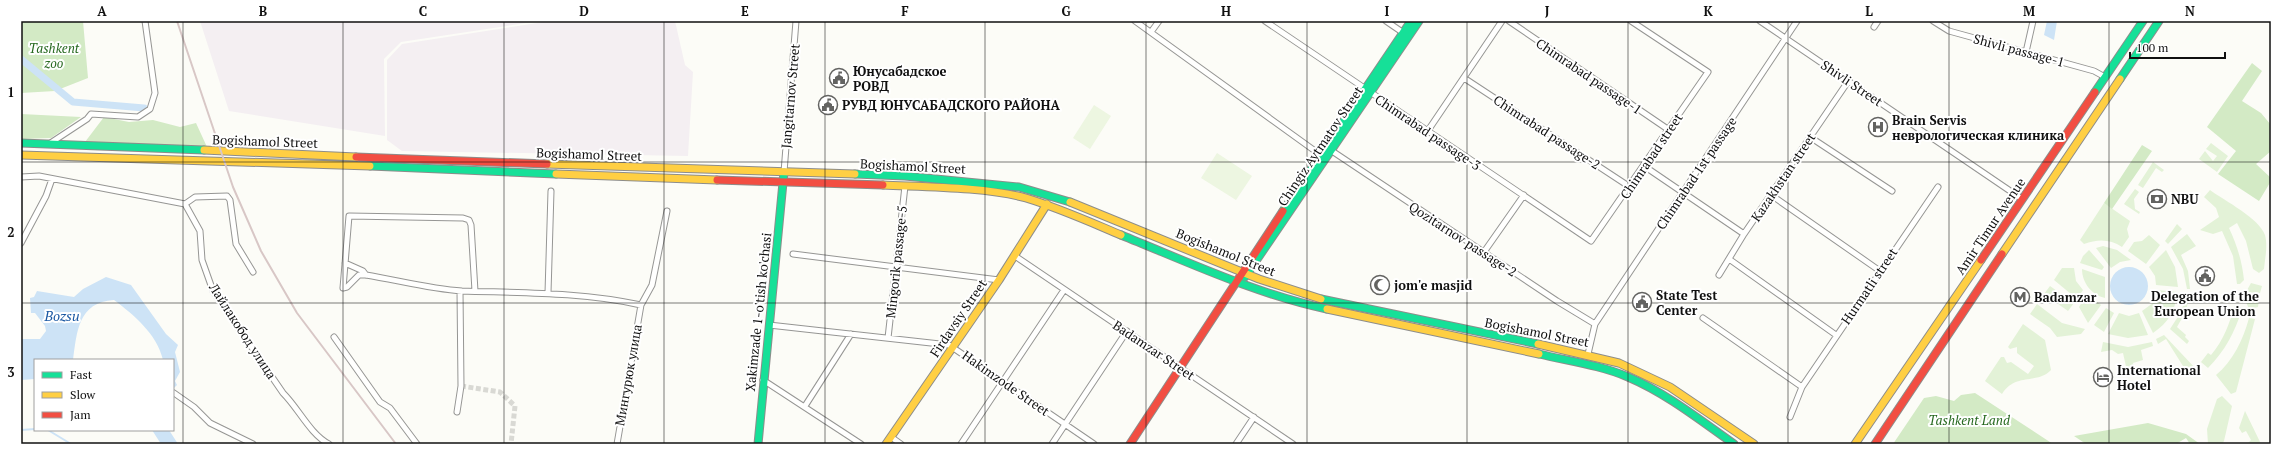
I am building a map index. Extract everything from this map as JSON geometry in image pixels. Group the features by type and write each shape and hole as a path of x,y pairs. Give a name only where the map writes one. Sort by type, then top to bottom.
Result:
{"main road":[{"name":"Chingiz Aytmatov Street","path":"1406,35 1411,21"},
{"name":"Chingiz Aytmatov Street","path":"1130,444 1367,91 1406,35 1419,21"},
{"name":"Amir Timur Avenue","path":"1855,444 2143,21"},
{"name":"Amir Timur Avenue","path":"1875,444 2159,21"},
{"name":"Bogishamol Street","path":"21,143 672,169 905,176 1019,187 1068,200 1245,273 1326,301 1448,327 1588,354 1619,363 1659,381 1754,444"},
{"name":"Bogishamol Street","path":"21,155 268,162 672,179 905,186 990,192 1047,204 1238,282 1326,310 1575,362 1628,377 1671,401 1734,444"},
{"path":"2046,165 2057,173"},
{"path":"592,166 592,175"},
{"path":"672,169 672,179"},
{"name":"Xakimzade 1-o'tish ko'chasi","path":"758,444 784,172"},
{"name":"Firdavsiy Street","path":"886,444 999,280 1047,204"},
{"path":"1446,335 1448,327"}],"street":[{"path":"49,144 87,119 90,114 133,117 142,115 150,109 155,93 145,21"},
{"name":"Jangitarnov Street","path":"784,172 796,21"},
{"path":"1135,21 1323,157"},
{"path":"1151,32 1159,21"},
{"name":"Chimrаbаd passage-3","path":"1265,21 1428,132 1593,241"},
{"path":"1386,21 1406,35"},
{"path":"1428,132 1502,21"},
{"name":"Chimrаbаd passage-1","path":"1509,21 1669,130"},
{"name":"Chimrаbаd street","path":"1593,241 1708,71 1631,21"},
{"name":"Shivli Street","path":"1760,21 1849,80 2022,199"},
{"name":"Chimrabad 1st passage","path":"1595,324 1797,21"},
{"path":"1874,27 1878,21"},
{"name":"Shivli passage-1","path":"1933,21 1949,31 2094,71 2105,77"},
{"path":"2026,52 2033,21"},
{"name":"Chimrabad passage-2","path":"1464,78 1630,187"},
{"name":"Kazakhstan street","path":"1719,275 1744,234 1849,80"},
{"path":"1810,137 1892,191"},
{"name":"Qozitarnov passage-2","path":"1329,149 1557,301 1595,324"},
{"path":"1644,166 1744,234"},
{"path":"21,177 39,176 185,204 193,198 206,195 227,196 229,198 236,244 253,272"},
{"path":"21,243 46,196 52,179"},
{"name":"Mingorik passage-5","path":"888,338 905,186"},
{"name":"Hurmatli street","path":"1790,416 1802,387 1938,187"},
{"path":"548,293 551,191"},
{"path":"1484,252 1524,195"},
{"path":"1771,195 1880,271"},
{"name":"Лайлакобод улица","path":"185,204 200,231 202,260 216,296 283,394 296,406 318,436 329,444"},
{"name":"Мингурюк улица","path":"617,444 641,305 652,285 667,211"},
{"path":"475,291 471,225 469,220 463,218 349,216 343,288 347,287 359,275 366,275 460,291 548,293 611,299 641,305"},
{"path":"793,254 999,280"},
{"name":"Badamzar Street","path":"1015,256 1293,444"},
{"path":"1729,259 1836,335"},
{"path":"346,263 363,271 366,275"},
{"path":"961,444 1064,290"},
{"path":"457,412 462,386 460,291"},
{"path":"1703,318 1802,387"},
{"path":"1588,354 1595,324"},
{"name":"Hakimzode Street","path":"769,325 888,338 953,347 1094,444"},
{"path":"1052,444 1127,331"},
{"path":"805,406 851,334"},
{"path":"334,337 380,402 390,408 417,444"},
{"path":"763,380 861,444"},
{"path":"174,393 194,407 210,423 253,444"},
{"path":"1236,444 1254,417"},
{"path":"891,437 901,444"}],"shaded area":[{"path":"200,21 539,21 401,42 384,59 385,136 229,111"},
{"path":"550,21 675,21 685,65 693,72 688,156 402,151 387,140 387,60 402,44"}],"green space":[{"name":"Tashkent zoo","path":"21,21 83,21 88,78 55,91 21,93"},
{"path":"2252,63 2262,71 2242,101 2261,113 2271,125 2271,151 2256,164 2271,178 2271,181 2259,201 2218,174 2236,151 2207,127"},
{"path":"1094,105 1111,116 1090,149 1073,138"},
{"path":"21,114 81,117 51,138 21,139"},
{"path":"104,117 129,122 153,120 180,127 196,123 207,147 85,142"},
{"path":"2211,143 2228,156 2217,172 2199,159 2205,151 2213,161 2217,156 2206,149"},
{"path":"2142,145 2152,151 2112,209 2104,203"},
{"path":"1217,153 1252,176 1236,200 1201,178"},
{"path":"2153,162 2164,170 2162,172 2156,168 2143,188 2138,185"},
{"path":"2135,189 2139,192 2134,199 2135,209 2140,212 2139,214 2124,204"},
{"path":"2210,190 2249,216 2262,229 2265,235 2266,248 2264,269 2259,273 2253,269 2246,241 2237,223 2229,228 2237,247 2242,266 2244,280 2240,284 2237,284 2233,256 2222,231 2213,234 2200,230 2219,217 2216,208 2204,197"},
{"path":"2104,203 2130,221 2127,229 2129,237 2122,247 2108,241 2094,241 2084,244 2080,240"},
{"path":"2177,224 2182,229 2168,244 2165,241"},
{"path":"2187,234 2196,246 2181,255 2188,271 2190,289 2187,289 2183,269 2171,247"},
{"path":"2149,235 2160,245 2146,264 2128,251 2134,242 2142,241"},
{"path":"2103,246 2117,250 2131,260 2120,262 2111,268 2096,248"},
{"path":"2089,250 2104,267 2102,270 2080,263 2083,256"},
{"path":"2166,250 2175,267 2178,287 2156,285 2155,276 2149,267"},
{"path":"2062,268 2074,268 2076,281 2083,290 2077,299 2054,280"},
{"path":"2082,269 2105,277 2105,298 2096,294 2089,288 2082,274"},
{"path":"2251,283 2262,286 2260,293 2246,292"},
{"path":"2050,286 2074,303 2068,311 2044,294"},
{"path":"2157,290 2177,292 2175,305 2170,316 2163,325 2153,333 2142,311 2153,303"},
{"path":"2187,293 2190,293 2186,311 2177,327 2186,335 2185,337 2189,341 2187,344 2170,329 2181,312"},
{"path":"2087,294 2101,305 2088,323 2079,307"},
{"path":"2247,298 2259,299 2258,307 2249,309 2246,302"},
{"path":"2037,304 2062,323 2085,329 2081,334 2057,337 2050,328 2030,314"},
{"path":"2238,304 2242,309 2233,333 2220,355 2208,368 2201,362 2208,353 2211,355 2223,338 2235,305"},
{"path":"2106,308 2114,313 2104,332 2094,325"},
{"path":"2119,313 2129,316 2139,313 2148,335 2128,338 2108,334"},
{"path":"2249,318 2255,319 2236,392 2231,394 2216,375 2237,350"},
{"path":"2023,324 2045,340 2051,370 2039,377 2014,383 2002,394 1985,381 2001,357 2004,357 2007,363 2011,362 2028,374 2034,366 2017,353 2017,347 2010,349 2008,347"},
{"path":"2164,335 2196,369 2188,374 2166,339 2158,344 2156,339"},
{"path":"2103,342 2128,347 2152,342 2153,346 2141,350 2143,360 2133,363 2134,369 2127,371 2123,353 2118,354 2112,350 2101,352"},
{"name":"Tashkent Land","path":"1975,393 2053,444 1893,444 1924,398 1936,396 1954,401 1961,395"},
{"path":"2222,396 2232,406 2224,441 2222,444 2208,444 2207,429 2217,399"},
{"path":"2245,411 2261,444 2247,444 2251,440 2246,431 2242,433 2239,428"},
{"path":"2148,423 2186,434 2200,444 2190,444 2186,438 2176,444 2086,444 2074,436"}],"water":[{"path":"2047,21 2057,21 2054,40 2044,35"},
{"path":"2125,267 2133,267 2143,272 2147,279 2147,293 2143,300 2133,305 2125,305 2115,300 2113,297 2110,290 2110,282 2115,272 2118,270"},
{"name":"Bozsu","path":"106,277 131,285 166,334 178,345 175,352 180,372 175,381 177,385 174,388 174,359 163,359 156,342 144,326 114,300 102,302 93,306 86,312 78,329 73,359 34,359 34,379 21,380 21,339 40,339 46,331 45,326 35,313 31,313 30,298 34,297 37,291 74,297 83,289"},
{"path":"153,431 170,431 178,444 161,444"}],"waterway":[{"path":"21,59 73,102 144,108"},
{"path":"21,430 34,429"},
{"path":"50,431 71,444"}],"tunnel":[{"path":"461,386 500,392 515,406 511,444"}],"railway":[{"path":"177,21 233,187 261,251 297,313 396,444"}],"traffic: fast":[{"path":"1283,211 1411,21"},
{"path":"1245,277 1419,21"},
{"path":"2095,92 2143,21"},
{"path":"2120,79 2159,21"},
{"path":"21,143 204,150"},
{"path":"370,166 556,174"},
{"path":"758,444 784,172"},
{"path":"855,174 905,176 1019,187 1070,202"},
{"path":"1121,235 1248,286 1301,303 1327,309"},
{"path":"1321,299 1538,344"},
{"path":"1539,354 1606,369 1642,383 1682,408 1734,444"}],"traffic: slow":[{"path":"2002,254 2120,79"},
{"path":"204,150 356,157"},
{"path":"21,155 370,166"},
{"path":"547,164 855,174"},
{"path":"556,174 717,180"},
{"path":"883,185 956,188 1010,194 1050,206 1121,235"},
{"path":"1070,202 1259,279 1321,299"},
{"path":"886,444 999,280 1047,204"},
{"path":"1855,444 1981,260"},
{"path":"1327,309 1539,354"},
{"path":"1538,344 1619,363 1670,387 1754,444"}],"traffic: jam":[{"path":"1981,260 2095,92"},
{"path":"356,157 547,164"},
{"path":"717,180 883,185"},
{"path":"1130,444 1283,211"},
{"path":"1875,444 2002,254"}],"place":[{"name":"Юнусабадское РОВД","path":"839,78"},
{"name":"РУВД ЮНУСАБАДСКОГО РАЙОНА","path":"828,105"},
{"name":"Brain Servis неврологическая клиника","path":"1878,127"},
{"name":"NBU","path":"2157,199"},
{"name":"Delegation of the European Union","path":"2205,276"},
{"name":"jom'e masjid","path":"1380,285"},
{"name":"Badamzar","path":"2020,297"},
{"name":"State Test Center","path":"1642,302"},
{"name":"International Hotel","path":"2103,377"}]}
